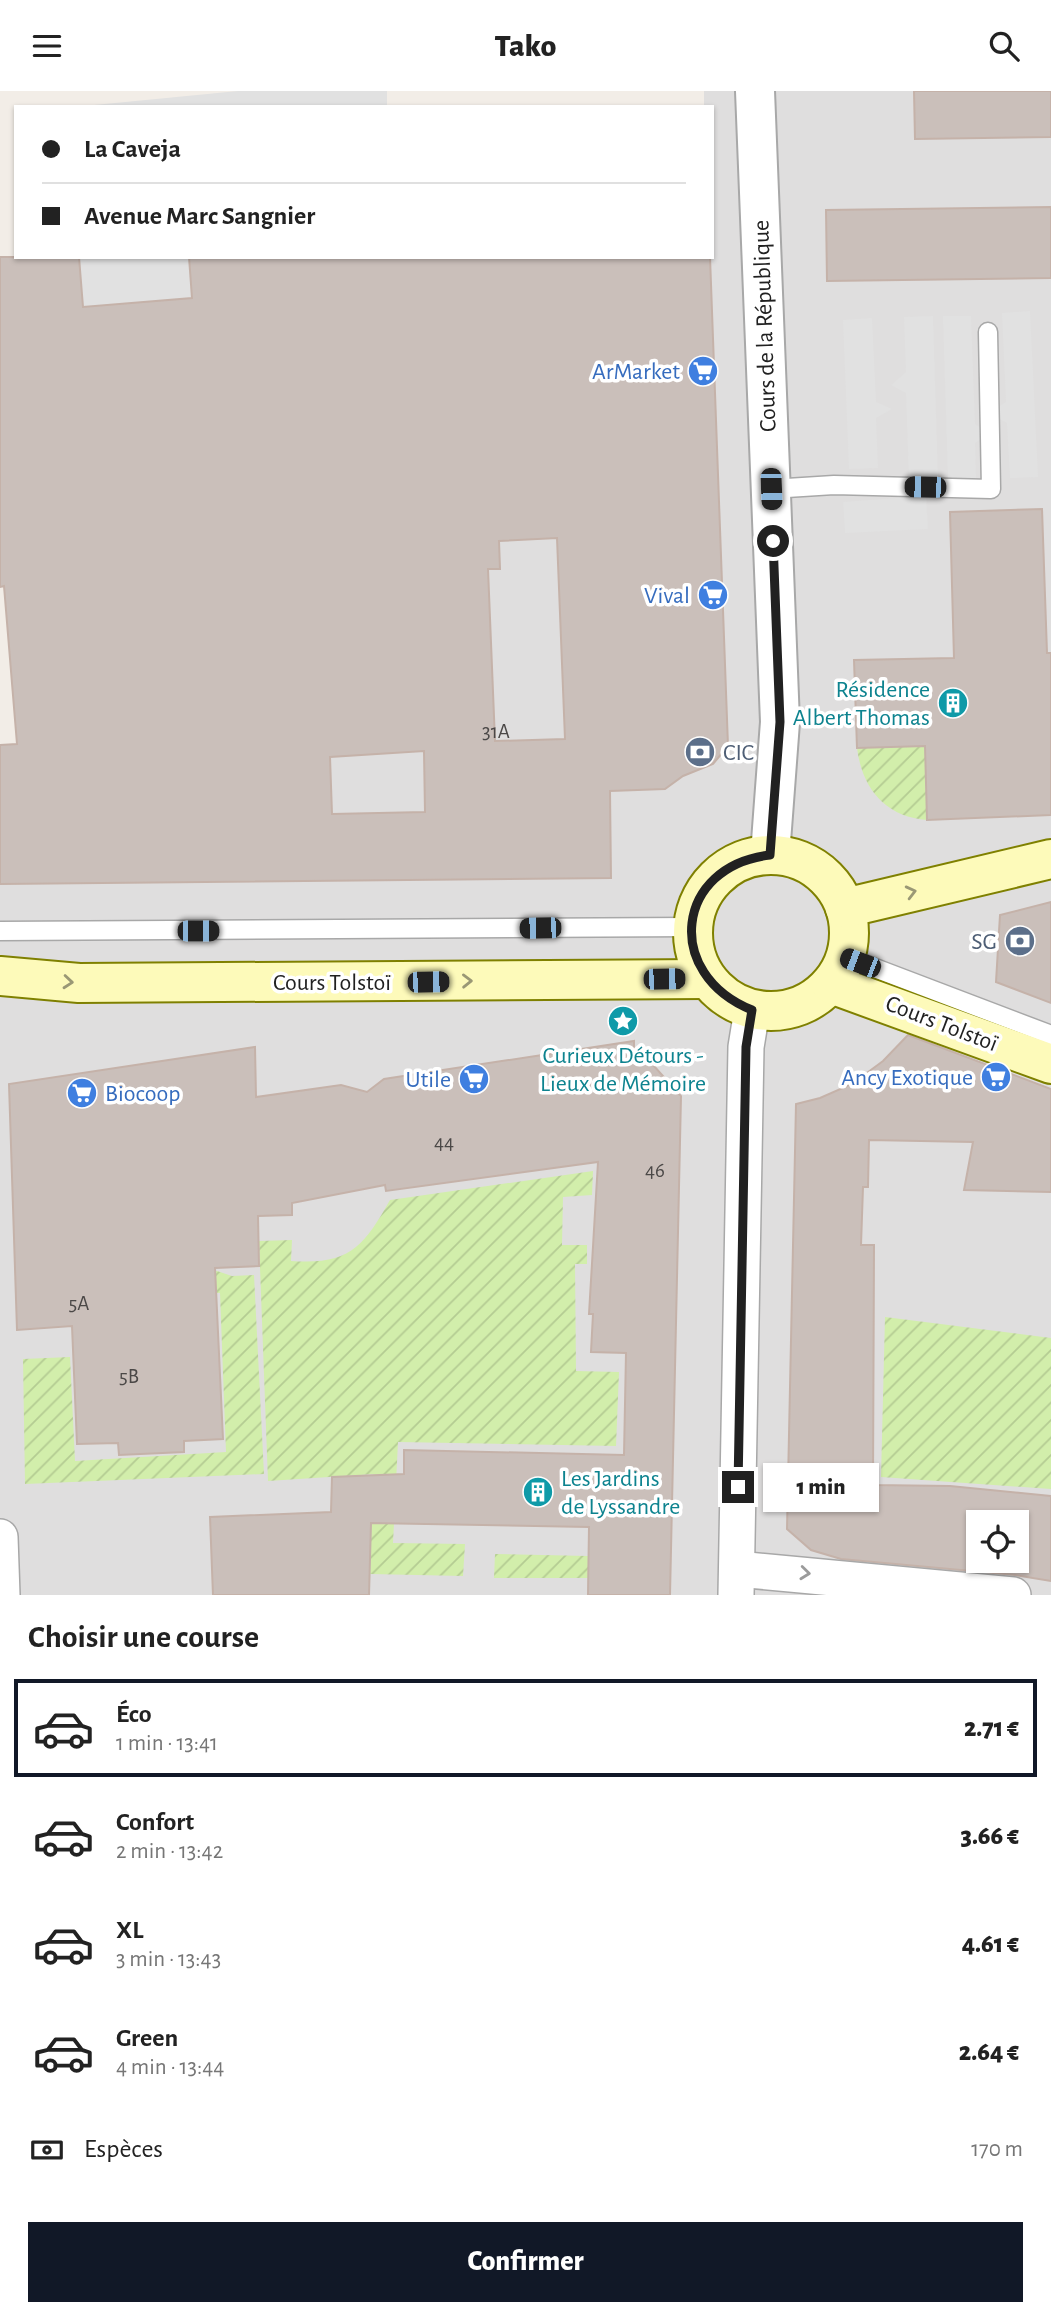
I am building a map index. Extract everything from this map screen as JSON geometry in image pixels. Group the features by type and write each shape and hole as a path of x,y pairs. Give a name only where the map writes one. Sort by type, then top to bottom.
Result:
{"main road":[{"path":"754,857 790,857 808,864 836,890 845,908 849,924 839,970 815,999 795,1008 774,1012 752,1010 719,993 706,979 693,945 692,927 702,896 723,871 754,857"},
{"path":"845,908 1051,859"},
{"name":"Cours Tolstoï","path":"839,970 1051,1065"},
{"name":"Cours Tolstoï","path":"0,975 79,983 706,979"}],"street":[{"name":"Cours de la République","path":"755,91 780,722 770,855"},
{"path":"752,1010 746,1047 736,1582 1013,1595"},
{"path":"0,1537 2,1595"}],"lane":[{"path":"771,489 834,485 991,489 988,332"},
{"path":"0,931 692,927"},
{"name":"Cours Tolstoï","path":"839,970 1051,1035"}],"shaded area":[{"path":"238,91 387,91 387,105 94,105"},
{"path":"704,91 1051,91 1051,1595 0,1595 0,745 85,737 587,259 714,259 714,105 704,105"},
{"path":"79,259 189,259 192,298 83,307"},
{"path":"1030,311 1038,477 1010,478 1007,423 989,413 1006,402 1002,313"},
{"path":"933,316 938,480 909,481 906,393 891,385 906,372 904,317"},
{"path":"943,316 971,316 975,424 990,433 975,443 976,478 948,480"},
{"path":"872,318 876,402 892,409 876,418 878,468 849,469 843,320"},
{"path":"903,487 908,498 926,497 928,529 845,533 843,502 897,498"}],"green space":[{"path":"925,746 927,820 899,813 878,798 864,776 857,748"},
{"path":"593,1171 592,1195 563,1197 562,1245 587,1245 587,1264 575,1264 576,1371 619,1372 616,1446 398,1442 393,1543 465,1544 463,1576 370,1574 372,1475 375,1474 268,1481 259,1241 292,1240 291,1261 327,1260 341,1256 362,1241 390,1200"},
{"path":"217,1271 232,1276 254,1275 264,1474 25,1484 23,1359 70,1357 75,1461 226,1452 220,1293 149,1295 104,1277"},
{"path":"885,1317 1051,1338 1051,1489 881,1477"},
{"path":"495,1554 588,1556 588,1578 494,1578"}],"building":[{"path":"914,91 1051,91 1051,137 915,139"},
{"path":"1051,207 1051,278 827,281 826,210"},
{"path":"0,257 79,259 83,307 192,298 189,259 710,259 728,746 713,764 683,776 665,789 610,791 611,878 0,884 0,745 17,744 4,586 0,587","holes":["557,538 565,739 495,741 488,569 500,569 499,541","424,751 425,812 332,814 330,757"]},
{"name":"Résidence Albert Thomas","path":"1042,509 1047,653 1051,653 1051,815 927,820 925,746 857,748 854,660 954,658 950,512"},
{"path":"1051,902 1051,1003 996,982 1000,915"},
{"path":"908,1035 1051,1089 1051,1192 964,1190 973,1142 869,1140 868,1187 863,1187 861,1245 874,1245 873,1485 950,1486 1051,1496 1051,1581 993,1573 1029,1573 1029,1510 966,1510 966,1570 841,1559 811,1550 787,1529 796,1104 820,1098 852,1084 883,1061"},
{"path":"634,1041 634,1058 643,1058 654,1066 681,1096 670,1595 588,1595 589,1527 371,1523 369,1595 213,1595 210,1517 331,1512 332,1477 404,1474 404,1450 624,1455 626,1353 591,1352 593,1314 589,1314 598,1162 386,1191 385,1185 292,1203 292,1215 258,1216 259,1266 215,1268 223,1439 184,1441 184,1452 119,1455 118,1443 77,1444 72,1326 17,1330 9,1084 255,1047 256,1097 341,1085 367,1092 384,1079"}],"place":[{"name":"ArMarket","path":"703,371"},
{"name":"Vival","path":"713,595"},
{"name":"Résidence Albert Thomas","path":"953,703"},
{"name":"CIC","path":"700,752"},
{"name":"SG","path":"1020,941"},
{"name":"Curieux Détours - Lieux de Mémoire","path":"623,1021"},
{"name":"Ancy Exotique","path":"996,1077"},
{"name":"Utile","path":"474,1079"},
{"name":"Biocoop","path":"82,1093"},
{"name":"Les Jardins de Lyssandre","path":"538,1492"}],"route":[{"path":"738,1487 746,1047 752,1010 719,993 706,979 693,945 692,927 695,911 711,882 738,862 770,855 780,722 773,541"}]}
